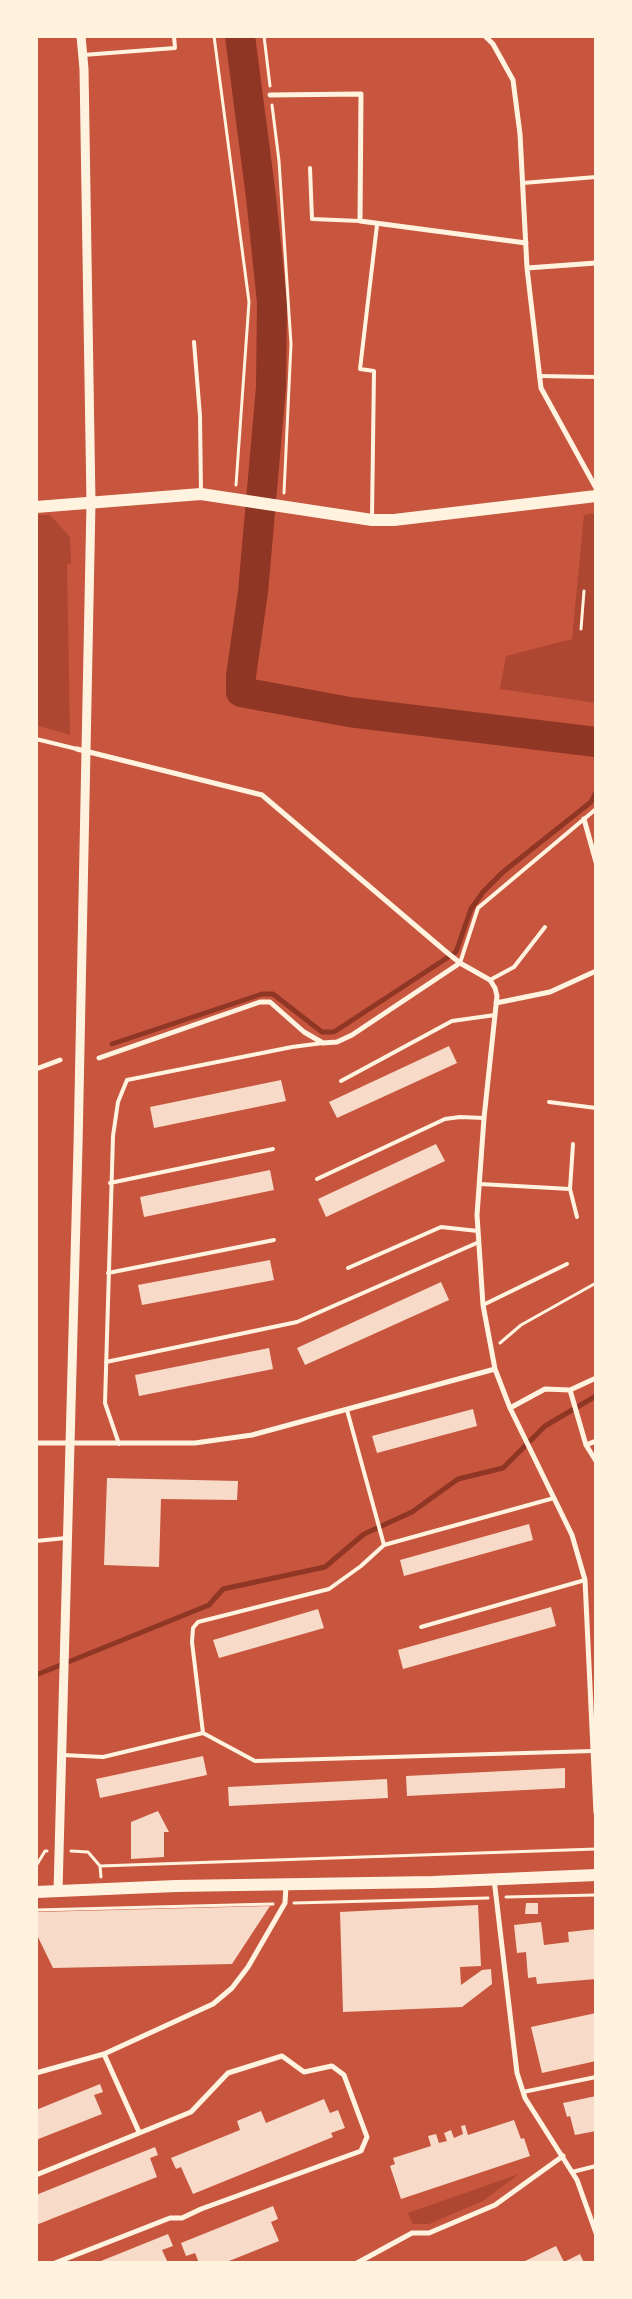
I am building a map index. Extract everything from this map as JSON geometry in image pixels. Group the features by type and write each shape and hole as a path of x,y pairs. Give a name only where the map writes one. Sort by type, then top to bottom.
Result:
{"main road":[{"path":"36,507 201,494 372,520 418,518 596,496"},
{"path":"36,1892 596,1875"}],"street":[{"path":"58,1891 91,503 83,55 81,36"},
{"path":"485,36 492,44 513,80 520,134 527,268 541,388 596,488"},
{"path":"270,95 361,94 360,221 377,225 526,243"},
{"path":"527,268 596,263"},
{"path":"78,749 262,795 444,950 460,963 490,980 495,988 496,1003 484,1118 477,1215 484,1305 490,1351 495,1368 510,1408 572,1535 585,1580 594,1734 596,1813"},
{"path":"584,819 596,862"},
{"path":"99,1058 260,1002 270,1002 304,1032 323,1043 336,1042 352,1035 460,963"},
{"path":"496,1003 550,992 596,971"},
{"path":"36,1070 60,1060"},
{"path":"36,1443 195,1443 252,1435 495,1368"},
{"path":"510,1408 545,1389 570,1390 596,1378"},
{"path":"570,1390 576,1417 586,1445 596,1461"},
{"path":"586,1445 596,1441"},
{"path":"494,1879 517,2073 523,2092 572,2172 596,2233"},
{"path":"36,2074 104,2054 213,2004 232,1988 248,1967 285,1903 286,1885"},
{"path":"104,2054 139,2132"},
{"path":"36,2175 191,2112 228,2073 282,2056 304,2072 332,2066 344,2075 367,2137 361,2151 201,2209 182,2218 170,2218 55,2263"},
{"path":"357,2263 412,2233 429,2233 495,2205 563,2156"}],"lane":[{"path":"83,55 175,48 174,36"},
{"path":"310,168 312,218 360,221"},
{"path":"523,183 596,177"},
{"path":"372,520 374,371 360,369 377,225"},
{"path":"194,342 200,416 201,494"},
{"path":"539,376 596,377"},
{"path":"36,739 78,749"},
{"path":"460,963 478,908 596,809"},
{"path":"490,980 514,967 545,927"},
{"path":"341,1081 452,1021 495,1015"},
{"path":"119,1444 105,1403 110,1182 113,1136 118,1102 127,1080 292,1047 323,1043"},
{"path":"548,1102 596,1108"},
{"path":"317,1179 445,1119 460,1117 484,1118"},
{"path":"573,1144 570,1189 578,1217"},
{"path":"110,1182 273,1149"},
{"path":"480,1184 570,1189"},
{"path":"348,1268 441,1227 478,1231"},
{"path":"108,1273 274,1240"},
{"path":"106,1362 298,1322 479,1242"},
{"path":"484,1305 567,1264"},
{"path":"346,1410 384,1545"},
{"path":"203,1733 192,1642 193,1628 198,1622 329,1589 361,1566 384,1545 554,1498"},
{"path":"36,1541 67,1538"},
{"path":"421,1627 585,1580"},
{"path":"62,1755 103,1757 203,1733 255,1761 593,1751"},
{"path":"523,2092 596,2077"},
{"path":"572,2172 596,2166"}],"path":[{"path":"214,36 250,302 237,499"},
{"path":"264,36 270,95 280,161 291,344 282,506"},
{"path":"581,629 584,591"},
{"path":"490,1351 521,1325 596,1284"},
{"path":"105,1908 100,1866 596,1849"},
{"path":"36,1910 596,1895"}],"shaded area":[{"path":"596,513 596,703 500,689 506,656 572,639 584,515"},
{"path":"36,515 50,515 70,537 71,564 67,564 70,735 36,725"},
{"path":"519,2174 483,2201 429,2224 413,2224 408,2213"}],"building":[{"path":"449,1046 457,1063 337,1118 329,1102"},
{"path":"281,1080 286,1101 154,1128 150,1107"},
{"path":"436,1144 445,1161 326,1217 318,1199"},
{"path":"270,1170 274,1190 144,1217 140,1197"},
{"path":"270,1260 274,1280 142,1305 138,1285"},
{"path":"441,1282 449,1300 305,1365 297,1348"},
{"path":"269,1348 273,1369 139,1396 135,1375"},
{"path":"473,1409 477,1426 377,1453 372,1436"},
{"path":"107,1478 238,1481 237,1500 161,1499 159,1567 104,1565"},
{"path":"529,1524 533,1540 404,1576 400,1560"},
{"path":"551,1607 556,1626 403,1669 398,1650"},
{"path":"318,1609 324,1628 219,1658 213,1640"},
{"path":"203,1756 207,1775 100,1798 96,1779"},
{"path":"565,1768 565,1788 407,1796 406,1776"},
{"path":"387,1779 388,1798 229,1806 228,1787"},
{"path":"158,1811 169,1832 164,1832 164,1857 131,1859 131,1822"},
{"path":"526,1903 538,1903 538,1914 525,1914"},
{"path":"478,1905 481,1966 460,1967 461,1985 482,1970 491,1969 492,1984 462,2007 343,2012 340,1912"},
{"path":"270,1906 232,1964 53,1968 36,1933 36,1912"},
{"path":"541,1922 544,1945 569,1942 568,1932 596,1929 596,1979 537,1984 536,1977 528,1978 526,1952 517,1953 514,1925"},
{"path":"596,2013 596,2061 542,2073 531,2027"},
{"path":"100,2084 103,2092 94,2095 102,2114 36,2140 36,2110"},
{"path":"596,2096 596,2131 575,2135 570,2116 567,2117 563,2103"},
{"path":"324,2099 330,2113 338,2110 345,2128 331,2133 333,2137 193,2194 181,2167 176,2169 171,2158 240,2130 237,2121 261,2111 266,2123"},
{"path":"514,2120 521,2139 524,2138 530,2156 401,2199 390,2166 395,2164 393,2158 431,2146 428,2136 436,2134 439,2143 447,2141 444,2133 451,2130 454,2138 463,2134 461,2126 465,2125 468,2135"},
{"path":"155,2147 158,2155 150,2158 157,2177 36,2225 36,2195"},
{"path":"273,2206 278,2219 271,2222 279,2241 224,2263 199,2263 195,2253 186,2256 181,2243"},
{"path":"168,2234 173,2246 162,2250 168,2263 96,2263"},
{"path":"556,2246 564,2262 580,2254 584,2263 521,2263"}],"waterway":[{"path":"240,36 261,197 272,302 271,387 253,592 241,676 241,692 349,712 596,742"},
{"path":"112,1044 262,994 273,994 322,1032 334,1032 456,952 471,909 483,892 503,872 591,802 596,792"},
{"path":"36,1675 209,1605 223,1589 325,1567 364,1534 412,1512 458,1479 503,1468 545,1426 596,1396"}]}
